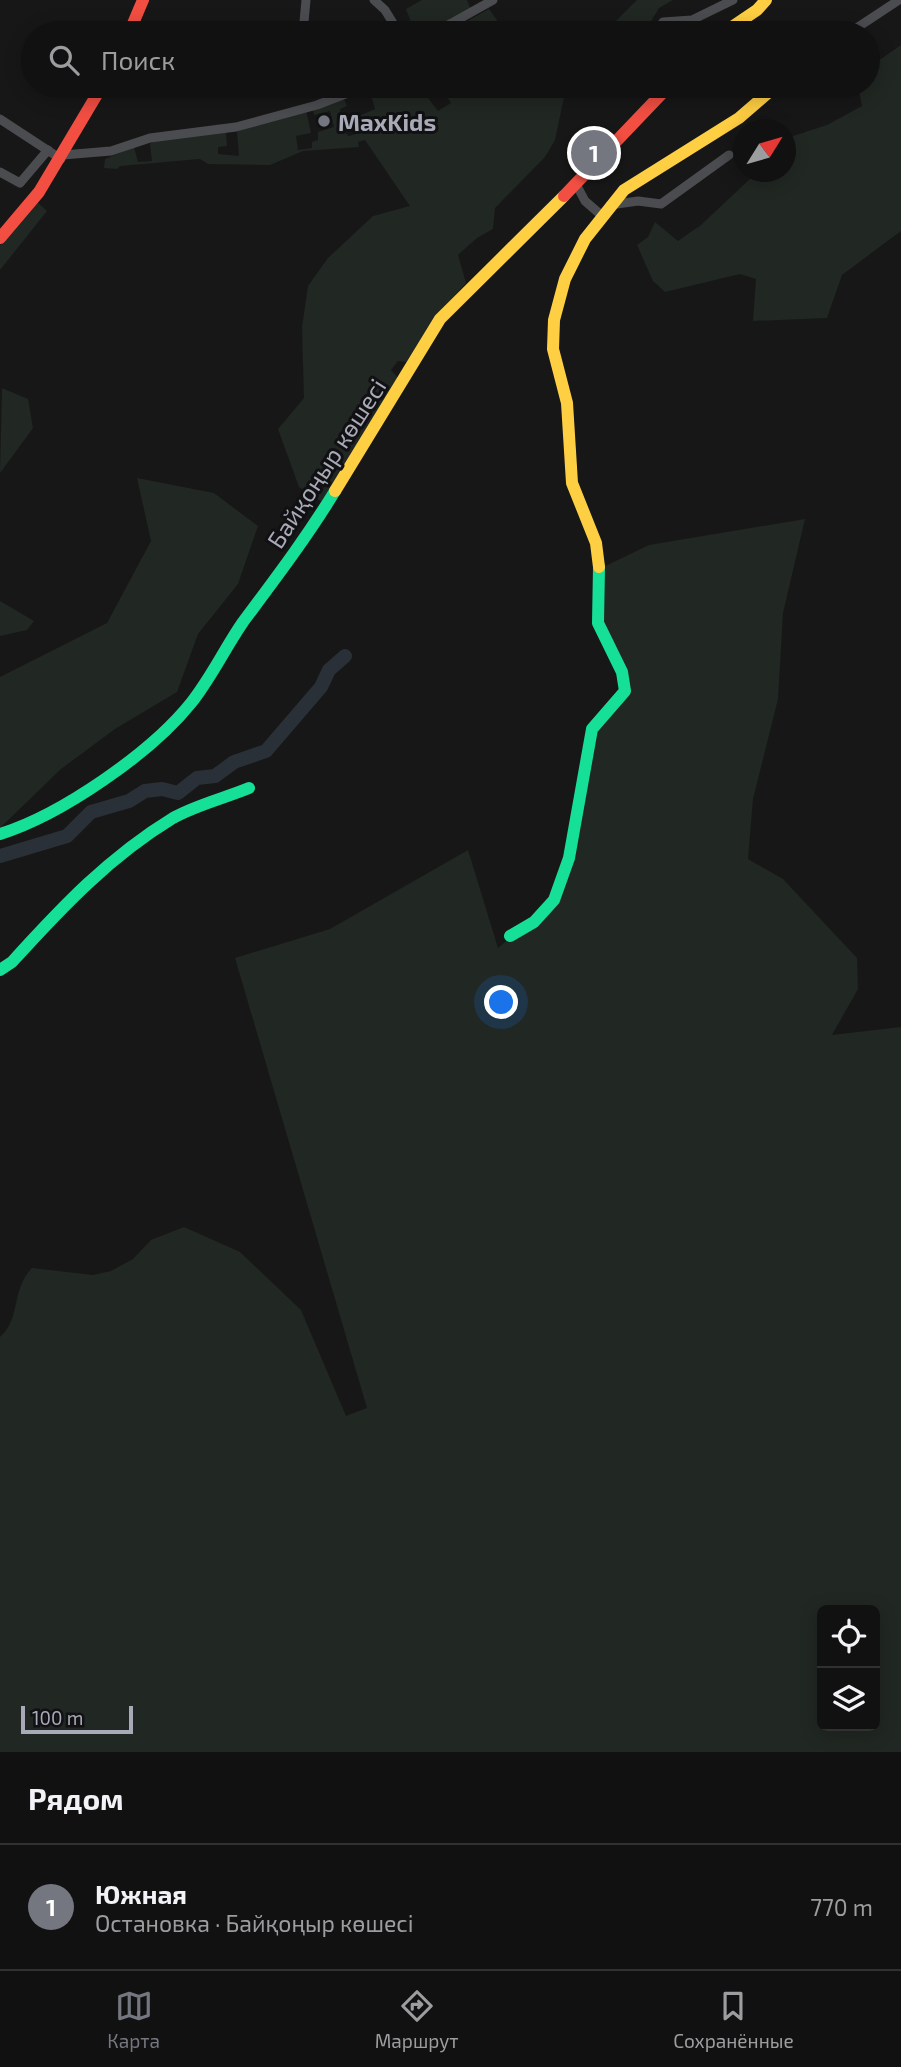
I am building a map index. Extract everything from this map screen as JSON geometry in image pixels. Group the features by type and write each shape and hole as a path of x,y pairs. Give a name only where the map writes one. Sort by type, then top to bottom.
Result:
{"street":[{"path":"134,21 143,0"},
{"path":"304,21 306,0"},
{"path":"374,0 392,21"},
{"path":"456,21 494,0"},
{"path":"678,21 692,20 733,0"},
{"path":"741,21 766,0"},
{"path":"868,21 900,0"},
{"path":"0,238 39,192 95,98"},
{"path":"0,118 62,157 111,151 150,138 236,127 335,98"},
{"name":"Байқоңыр көшесі","path":"0,834 32,824 78,796 141,750 191,703 241,625 311,531 440,319 576,184 656,98"},
{"path":"510,936 534,922 554,900 569,858 592,729 625,691 625,678 616,656 601,634 597,618 595,597 599,558 574,493 568,457 566,392 552,343 555,314 564,286 604,210 624,190 739,118 762,98"},
{"path":"0,172 20,183 48,150"},
{"path":"576,184 585,201 604,210 638,201 661,204 729,155"},
{"path":"0,970 12,962 76,891 156,830 175,817 249,788"}],"shaded area":[{"path":"422,0 467,0 471,10 451,21 410,21 406,9"},
{"path":"637,0 673,0 659,8 651,21 616,21"},
{"path":"489,9 498,21 468,21"},
{"path":"901,45 901,231 842,275 827,318 753,321 756,279 740,274 665,292 653,281 637,245 648,237 655,222 678,241 701,225 747,182 796,182 796,135 827,125 862,106 860,98 880,98 880,60"},
{"path":"372,98 428,98 438,111 451,103 448,98 564,98 555,140 545,157 495,208 493,229 477,238 458,255 466,283 442,311 406,362 398,361 391,370 398,378 322,502 299,487 278,429 304,398 302,327 308,286 328,258 373,216 410,206 365,140 358,142 359,147 303,151 270,165 208,164 200,159 120,166 117,169 104,168 105,159 134,147 138,162 152,161 150,144 155,139 226,132 227,146 218,147 218,154 239,156 237,131 306,110 311,133 296,136 298,150 312,148 312,142 318,140 318,132 334,127 330,111 314,115 313,109 344,99 347,106 340,109 343,131 349,136 356,134 354,118 375,109"},
{"path":"37,202 47,211 0,270 0,245"},
{"path":"2,388 28,399 33,428 0,473"},
{"path":"137,478 214,493 258,526 238,584 198,634 177,692 115,729 61,769 0,828 0,677 107,623 151,541"},
{"path":"805,519 783,613 778,699 753,799 748,859 783,879 857,958 858,989 832,1035 901,1027 901,1752 0,1752 0,1337 11,1322 25,1276 32,1268 93,1275 111,1271 133,1259 151,1240 184,1227 240,1252 301,1310 346,1416 367,1408 235,958 330,929 468,850 498,948 554,900 598,717 625,691 601,633 597,570 649,545"},
{"path":"0,601 34,621 27,630 0,636"}],"waterway":[{"path":"0,856 67,836 91,812 129,801 145,791 162,789 178,793 197,778 215,776 234,762 266,751 321,687 329,670 345,656"}],"traffic: fast":[{"path":"0,834 50,813 77,797 129,761 174,722 198,693 243,622 335,491"},
{"path":"510,936 534,922 554,900 569,858 592,729 625,691 622,672 598,623 599,567"},
{"path":"0,970 12,962 87,884 128,849 182,813 249,788"}],"traffic: slow":[{"path":"741,21 766,0"},
{"path":"599,567 596,543 572,483 567,403 553,349 554,320 565,279 585,239 624,190 739,118 762,98"},
{"path":"335,491 440,319 564,196"}],"traffic: jam":[{"path":"134,21 143,0"},
{"path":"0,238 39,192 95,98"},
{"path":"564,196 658,98"}],"place":[{"name":"MaxKids","path":"324,121"},
{"name":"Южная","path":"594,153"}]}
